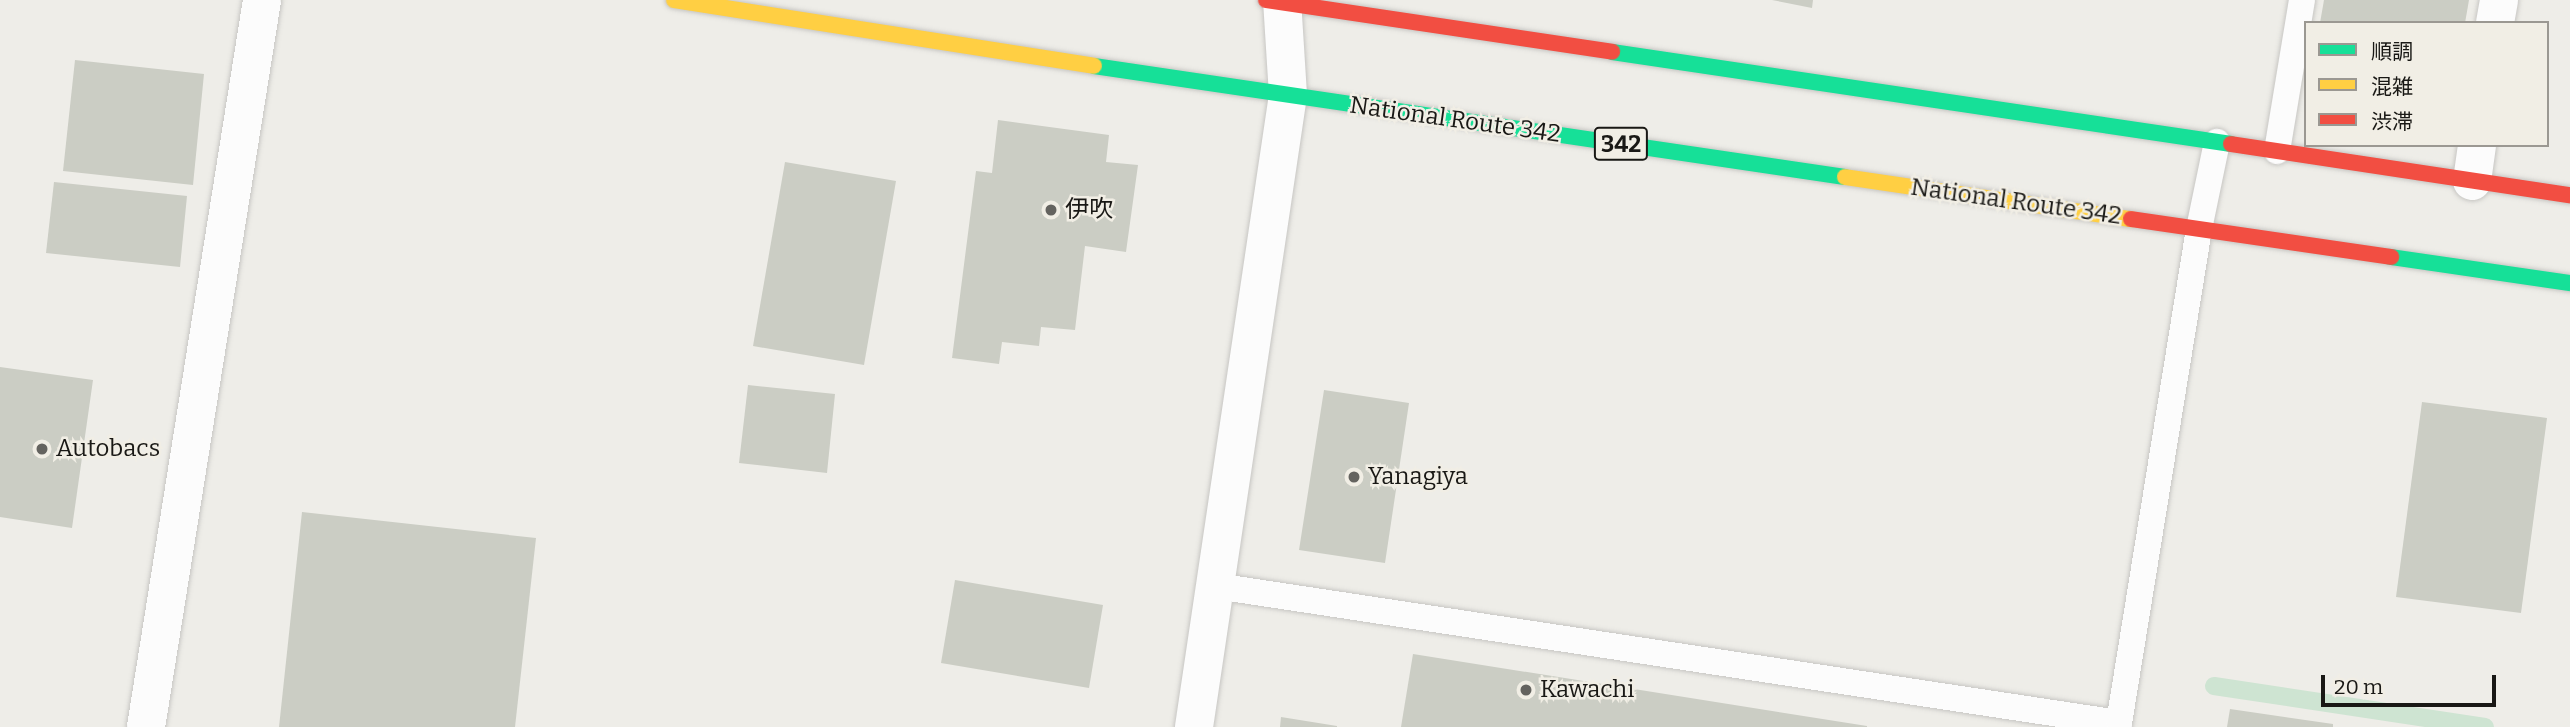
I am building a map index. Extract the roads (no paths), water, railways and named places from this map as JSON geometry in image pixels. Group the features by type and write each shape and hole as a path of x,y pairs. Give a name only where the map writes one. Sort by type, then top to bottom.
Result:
{"highway":[{"name":"National Route 342","path":"674,0 1288,95 2570,283"},
{"path":"1277,1 2277,151 2474,163 2570,195"}],"street":[{"path":"146,727 262,0"},
{"path":"2495,21 2499,0"},
{"path":"1194,727 1288,95 1277,1"}],"lane":[{"path":"2277,151 2302,0"},
{"path":"1216,586 2122,725 2199,229 2217,142"}],"waterway":[{"path":"2214,686 2485,727"}],"place":[{"name":"伊吹","path":"1051,210"},
{"name":"Autobacs","path":"42,449"},
{"name":"Yanagiya","path":"1354,477"},
{"name":"Kawachi","path":"1526,690"}]}
